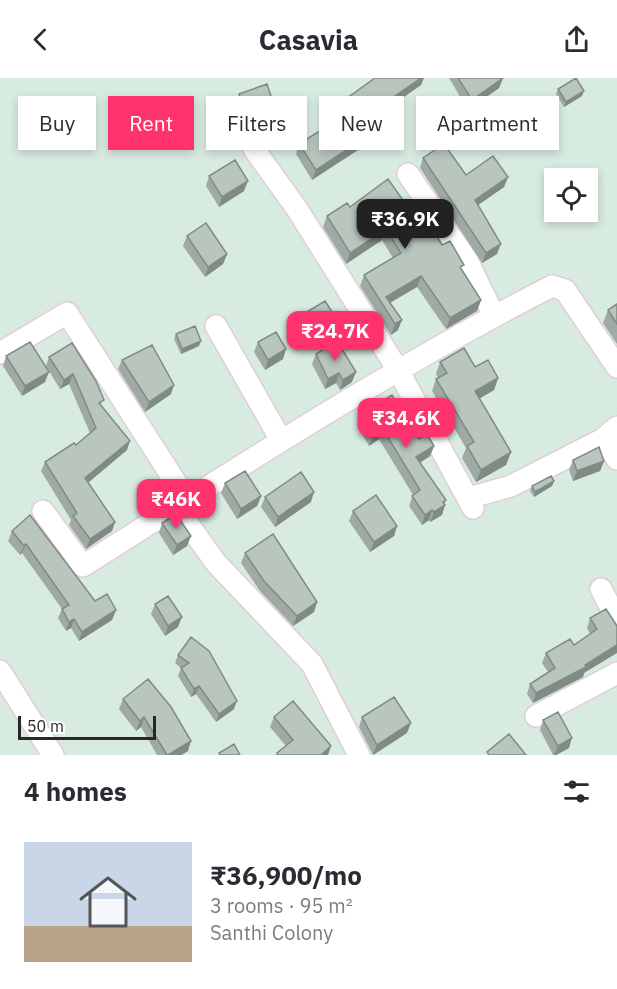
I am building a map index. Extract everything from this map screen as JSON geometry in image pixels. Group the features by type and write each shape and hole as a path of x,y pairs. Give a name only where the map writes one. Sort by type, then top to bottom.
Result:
{"street":[{"path":"255,150 297,209 398,370 471,503 511,486 610,433 617,459"},
{"path":"408,174 468,262 494,316"},
{"path":"43,511 83,566 281,440 398,370 552,286 565,290 617,367"},
{"path":"0,353 67,313 216,563 312,664 358,755"},
{"path":"216,326 281,440"},
{"path":"601,589 617,620"},
{"path":"0,671 53,755"},
{"path":"537,717 617,673"}],"building":[{"path":"375,78 421,78 395,96 350,96"},
{"path":"458,78 503,78 478,96 469,96"},
{"path":"576,78 584,91 566,102 558,89"},
{"path":"267,84 271,96 240,96 239,94"},
{"path":"319,131 319,150 347,150 316,170 303,150 307,150 307,139"},
{"path":"435,150 448,150 466,175 493,156 508,177 475,200 501,244 486,253 423,158"},
{"path":"235,160 248,181 222,197 209,176"},
{"path":"388,179 407,206 416,201 442,245 450,241 464,265 460,267 481,300 450,318 421,276 386,297 402,320 395,324 364,275 401,253 386,229 350,253 327,216 347,203 350,207"},
{"path":"206,223 227,254 208,267 187,236"},
{"path":"325,301 338,321 318,333 305,313"},
{"path":"617,304 617,324 608,310"},
{"path":"195,326 201,341 182,349 176,334"},
{"path":"276,332 286,349 268,360 258,342"},
{"path":"337,341 356,372 343,380 339,373 328,379 316,354"},
{"path":"30,342 49,372 25,386 6,356"},
{"path":"72,343 96,381 104,400 99,403 130,441 85,478 115,522 90,539 73,516 77,513 45,462 74,443 76,445 96,428 73,374 64,380 49,357"},
{"path":"152,345 174,385 149,402 122,360"},
{"path":"464,348 475,367 488,360 498,378 475,391 511,452 481,470 467,446 474,442 436,379 447,373 440,362"},
{"path":"392,395 419,439 427,434 434,446 416,457 446,500 443,502 445,505 425,515 412,496 420,490 383,429 373,436 360,414"},
{"path":"599,447 604,461 577,471 573,460"},
{"path":"245,471 261,496 241,509 225,483"},
{"path":"301,472 314,492 278,517 265,497"},
{"path":"551,476 554,481 535,492 532,486"},
{"path":"376,495 397,526 374,542 353,511"},
{"path":"176,514 191,536 177,545 162,523"},
{"path":"30,515 95,601 107,594 116,610 82,632 74,619 69,622 62,609 69,605 26,544 24,546 12,531"},
{"path":"273,534 317,602 297,616 264,581 245,553"},
{"path":"168,596 182,617 168,626 155,604"},
{"path":"606,609 617,626 617,645 585,665 586,667 536,693 530,684 555,668 546,653 570,639 574,645 597,629 590,618"},
{"path":"191,637 209,651 237,701 219,714 199,686 194,689 181,668 189,663 178,655"},
{"path":"148,679 171,707 191,741 168,755 144,717 140,721 123,699"},
{"path":"394,697 411,723 377,745 362,717"},
{"path":"293,701 331,746 321,755 278,755 277,753 293,740 274,717"},
{"path":"558,712 572,738 558,746 543,720"},
{"path":"509,734 526,755 489,755 487,752"},
{"path":"234,744 240,755 220,755 219,753"}]}
